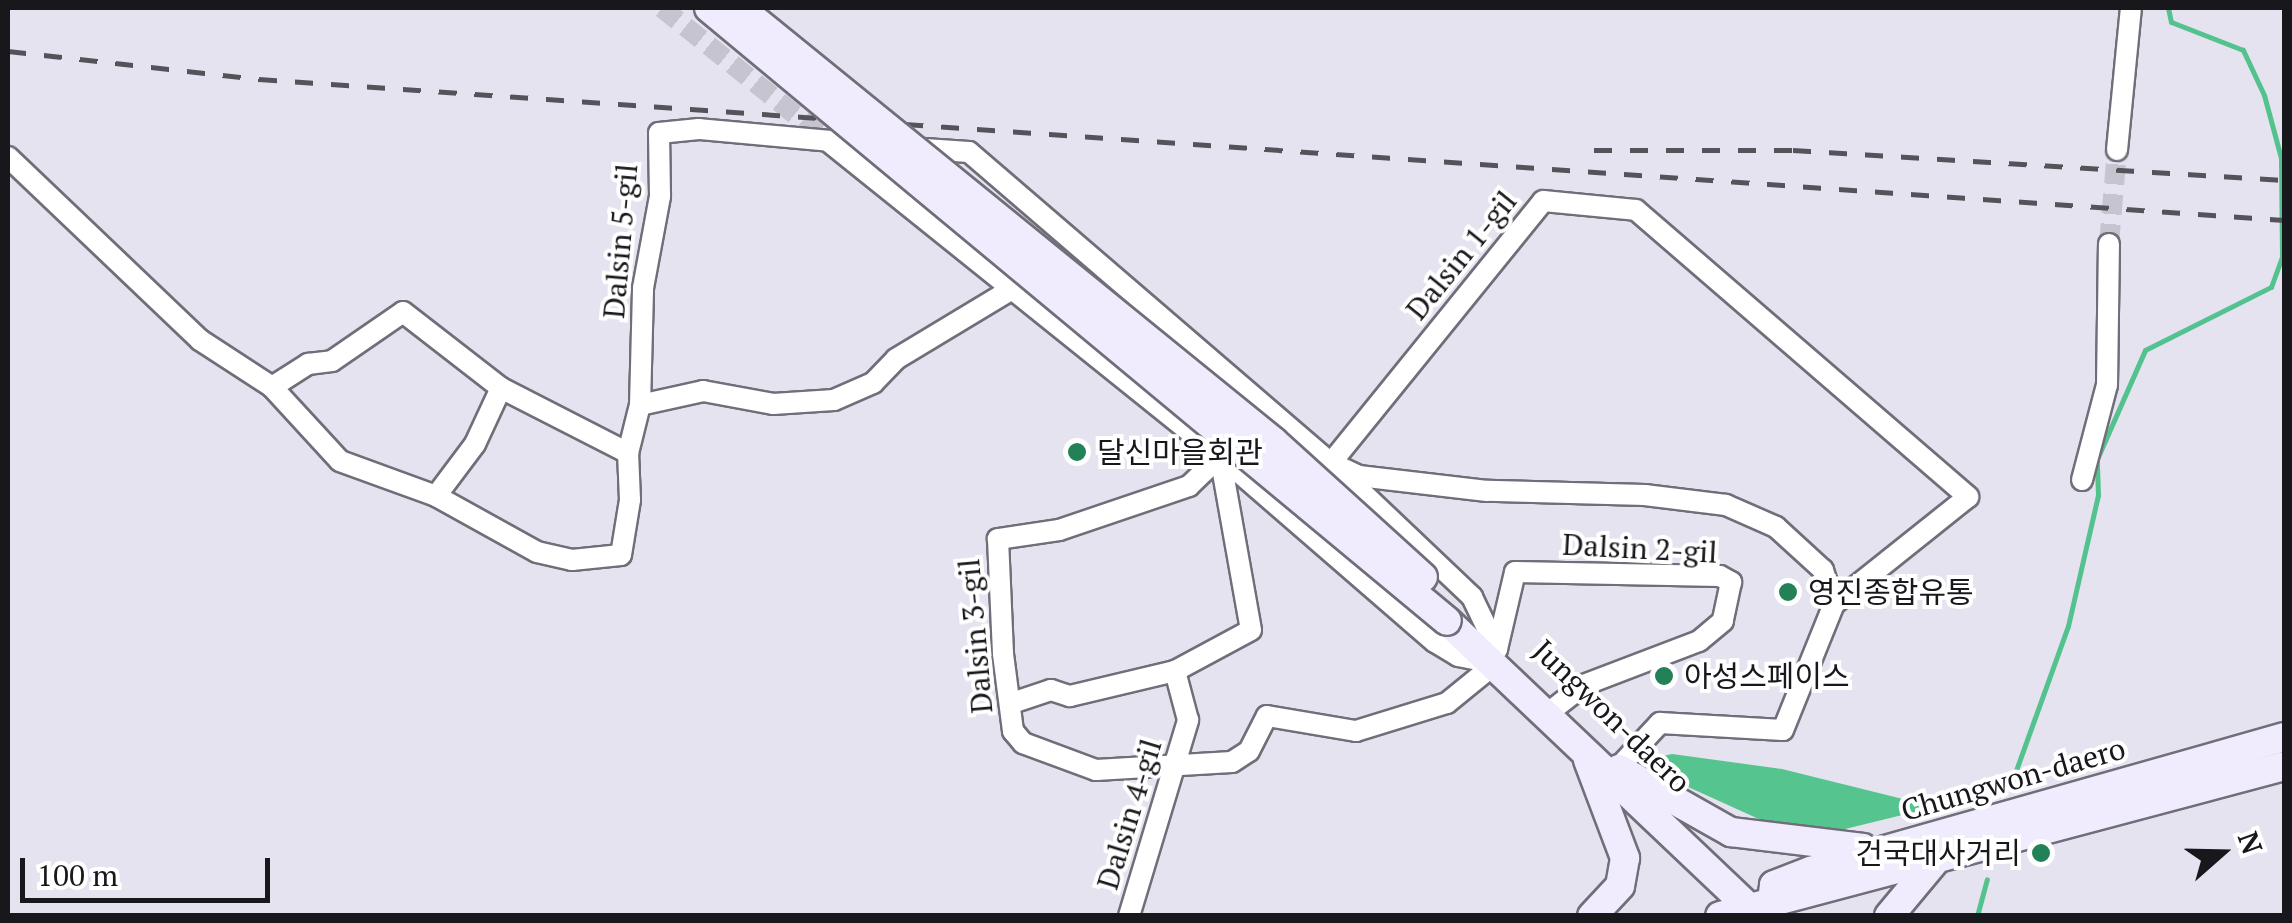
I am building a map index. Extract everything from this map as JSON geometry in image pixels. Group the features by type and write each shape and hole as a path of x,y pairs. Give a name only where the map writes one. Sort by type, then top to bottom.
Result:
{"street":[{"path":"709,8 1452,615"},
{"path":"740,8 1274,442 1452,615"},
{"path":"2117,150 2131,8"},
{"name":"Dalsin 5-gil","path":"8,158 200,340 272,387 340,461 436,496 537,552 572,560 621,555 630,500 628,454 640,405 643,288 660,196 658,133 699,130 830,142"},
{"path":"830,142 969,152 1330,463 1472,597 1496,656 1458,656 1434,642 1220,456 830,142"},
{"name":"Dalsin 1-gil","path":"1330,463 1543,201 1636,210 1968,497 1834,604 1783,730 1660,723 1618,768"},
{"path":"2082,480 2107,386 2109,244"},
{"path":"640,405 704,391 774,404 834,400 873,383 896,359 1012,290"},
{"path":"272,387 308,364 332,360 403,312 500,388 628,454"},
{"path":"436,496 475,444 500,388"},
{"path":"1012,704 1052,690 1070,696 1176,672 1251,630 1220,456"},
{"name":"Dalsin 3-gil","path":"1220,456 1189,486 1059,530 998,539 1013,731 1023,743 1096,770 1178,770 1232,762 1249,751 1267,716 1356,731 1447,703 1496,656"},
{"path":"1330,463 1359,476 1487,491 1645,495 1726,505 1776,527 1798,546 1823,570 1834,604"},
{"name":"Dalsin 2-gil","path":"1496,656 1514,572 1720,576 1730,582 1723,620 1699,641 1584,685 1556,707"},
{"name":"Jungwon-daero","path":"1452,615 1556,707 1712,858 1716,871"},
{"name":"Jungwon-daero","path":"1496,656 1701,864 1716,871 1759,907"},
{"name":"Dalsin 4-gil","path":"1129,916 1178,770 1188,720 1176,672"},
{"name":"Chungwon-daero","path":"1759,907 1774,886 1880,850 2284,736"},
{"path":"1582,744 1625,858 1620,886 1592,916"},
{"name":"Chungwon-daero","path":"1720,916 1792,900 2284,766"},
{"path":"1618,768 1731,832 1880,850"},
{"path":"1888,916 1935,861"}],"green space":[{"path":"1672,754 1782,769 1935,807 1841,830 1772,825 1686,786 1656,765 1658,757"}],"waterway":[{"path":"2010,787 2068,626 2098,495 2097,459 2145,350 2271,287 2282,256 2281,158 2264,95 2243,50 2171,22 2168,8"},
{"path":"1977,916 1987,879"}],"tunnel":[{"path":"662,8 829,142"},
{"path":"2109,244 2117,150"}],"railway":[{"path":"8,51 259,79 2284,220"},
{"path":"1594,150 1793,150 2284,180"}],"place":[{"name":"달신마을회관","path":"1077,452"},
{"name":"영진종합유통","path":"1788,592"},
{"name":"아성스페이스","path":"1664,676"},
{"name":"건국대사거리","path":"2041,853"}]}
